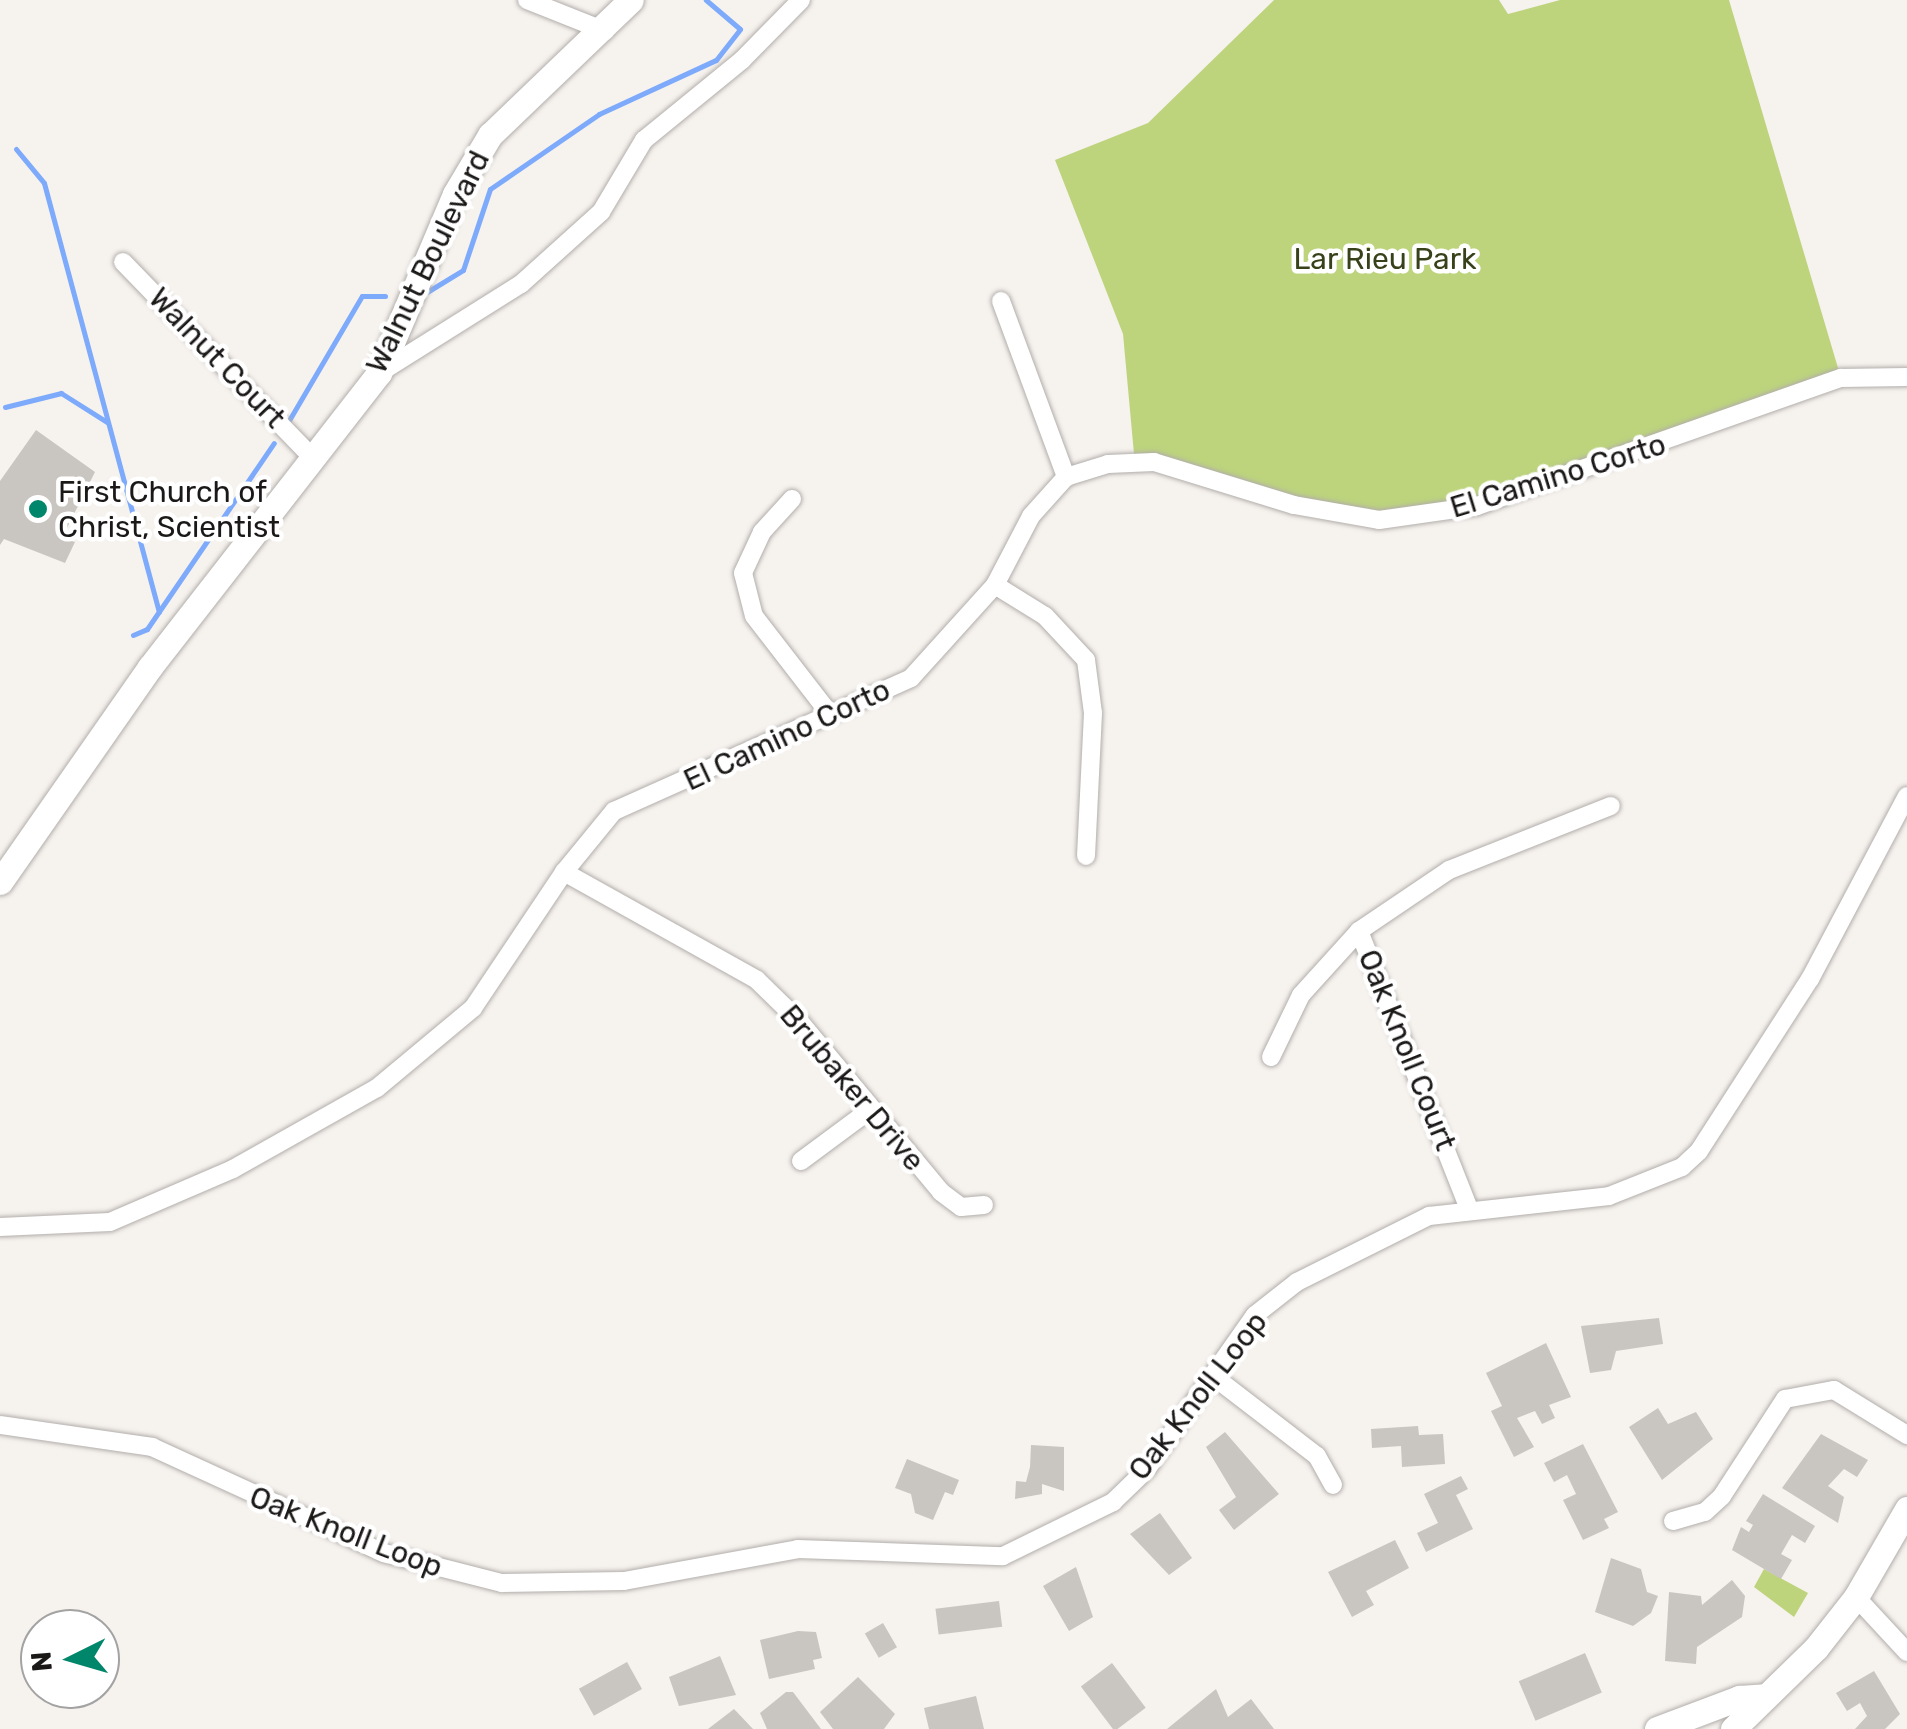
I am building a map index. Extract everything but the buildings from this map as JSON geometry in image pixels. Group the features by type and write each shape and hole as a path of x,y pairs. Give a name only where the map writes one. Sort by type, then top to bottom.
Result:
{"street":[{"path":"527,0 605,31"},
{"name":"Walnut Boulevard","path":"1,875 310,455 379,373 455,194 490,135 605,31 631,0"},
{"path":"379,373 521,284 601,212 644,140 742,60 801,0"},
{"name":"Walnut Court","path":"123,262 310,455"},
{"path":"1001,301 1066,477"},
{"name":"El Camino Corto","path":"0,1227 110,1222 233,1170 377,1088 472,1008 564,872 614,811 746,758 829,713 912,678 995,585 1032,516 1066,477 1108,464 1154,462 1294,505 1379,520 1477,506 1841,378 1907,377"},
{"path":"792,499 762,532 743,573 754,616 829,713"},
{"path":"995,585 1046,616 1086,660 1093,712 1086,856"},
{"name":"Oak Knoll Loop","path":"0,1425 121,1438 384,1553 469,1577 552,1585 624,1581 740,1554 798,1549 1003,1556 1113,1502 1146,1470 1255,1315 1298,1282 1387,1231 1469,1209 1637,1190 1698,1152 1810,979 1907,796"},
{"name":"Oak Knoll Court","path":"1469,1209 1360,931 1448,870 1611,806"},
{"name":"Brubaker Drive","path":"564,872 757,980 800,1022 940,1192 962,1207 984,1205"},
{"path":"1270,1058 1300,995 1360,931"},
{"path":"801,1160 870,1110"},
{"path":"1213,1376 1317,1456 1333,1485"},
{"path":"1672,1521 1704,1512 1722,1496 1785,1399 1834,1390 1907,1435"},
{"path":"1733,1729 1816,1648 1856,1597 1907,1509"},
{"path":"1856,1597 1907,1652"},
{"path":"1657,1729 1740,1698 1766,1696"}],"green space":[{"name":"Lar Rieu Park","path":"1274,0 1499,0 1508,14 1560,0 1729,0 1841,378 1477,506 1379,520 1135,465 1123,334 1055,160 1148,123"},
{"path":"1764,1569 1808,1593 1794,1617 1754,1587"}],"waterway":[{"path":"427,292 463,270 490,189 599,114 716,60 740,29 706,0"},
{"path":"16,149 44,183 159,612"},
{"path":"288,422 362,296 385,296"},
{"path":"5,407 61,393 107,422"},
{"path":"133,635 147,629 274,443"}],"place":[{"name":"First Church of Christ, Scientist","path":"38,509"}]}
